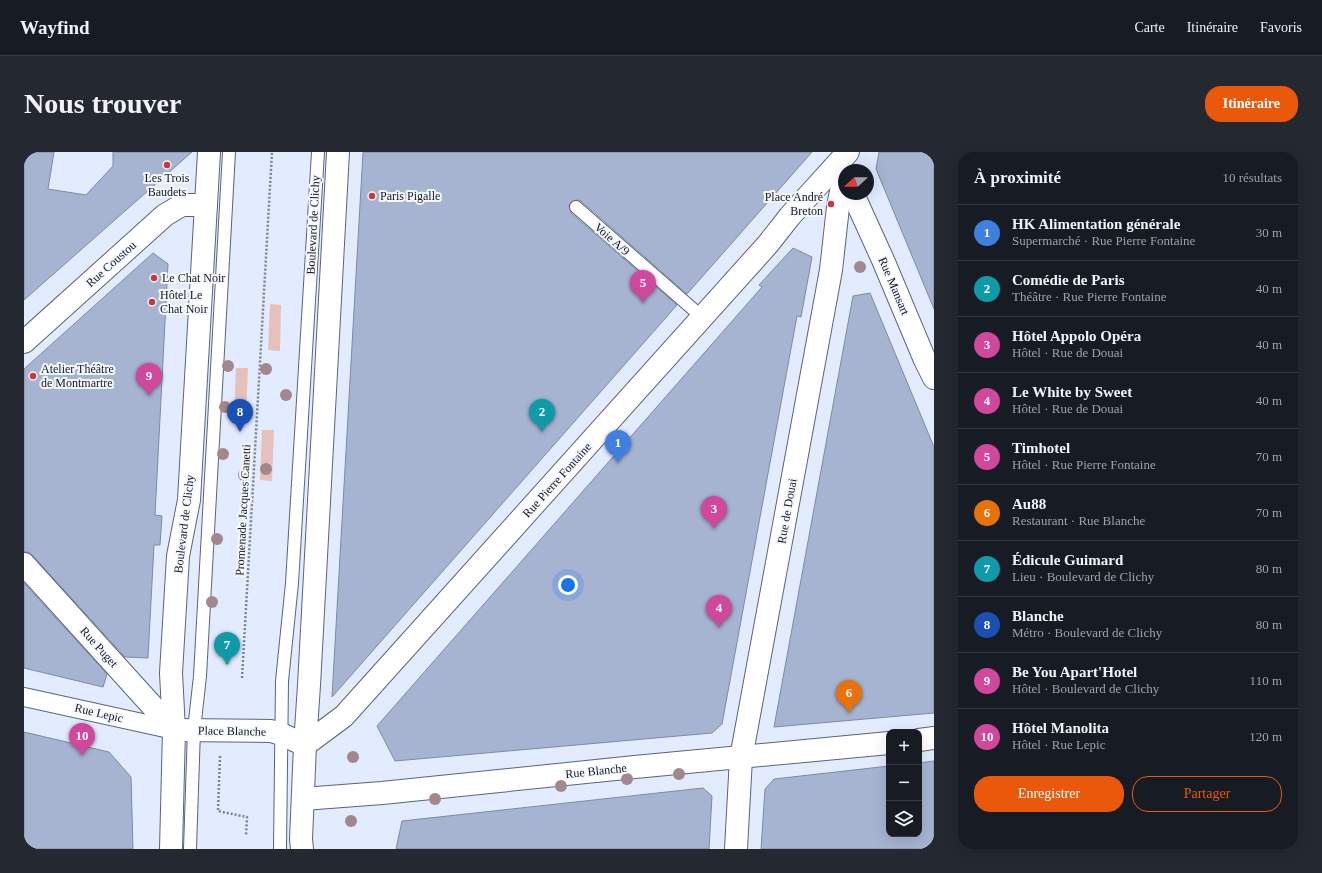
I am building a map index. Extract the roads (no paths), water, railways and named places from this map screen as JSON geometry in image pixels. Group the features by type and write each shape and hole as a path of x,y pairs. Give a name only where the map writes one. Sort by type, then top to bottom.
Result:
{"street":[{"name":"Boulevard de Clichy","path":"171,849 184,730 171,673 178,556 189,500 209,152"},
{"name":"Boulevard de Clichy","path":"305,745 338,152"},
{"name":"Rue Pierre Fontaine","path":"305,745 344,716 848,152"},
{"path":"848,164 851,152"},
{"name":"Rue de Douai","path":"736,849 741,758 831,270 839,200"},
{"name":"Rue Mansart","path":"856,200 884,260 925,360 934,378"},
{"name":"Rue Coustou","path":"24,342 165,215 182,205 206,205"},
{"name":"Rue Puget","path":"24,564 184,730"},
{"name":"Rue Lepic","path":"24,697 184,730"},
{"name":"Place Blanche","path":"184,730 271,732 281,734 305,745"},
{"path":"922,740 934,738"},
{"name":"Rue Blanche","path":"303,798 382,793 886,743"},
{"path":"302,849 300,839 305,745"}],"lane":[{"name":"Boulevard de Clichy","path":"190,849 184,730 200,676 229,152"},
{"name":"Boulevard de Clichy","path":"280,849 282,681 292,583 318,152"},
{"name":"Voie A/9","path":"576,207 702,317"}],"place":[{"name":"Les Trois Baudets","path":"167,165"},
{"name":"Paris Pigalle","path":"372,196"},
{"name":"Place André Breton","path":"831,204"},
{"name":"Le Chat Noir","path":"154,278"},
{"name":"Hôtel Le Chat Noir","path":"152,302"},
{"name":"Timhotel","path":"643,303"},
{"name":"Atelier Théâtre de Montmartre","path":"33,376"},
{"name":"Be You Apart'Hotel","path":"149,396"},
{"name":"Blanche","path":"240,432"},
{"name":"Comédie de Paris","path":"542,432"},
{"name":"HK Alimentation générale","path":"618,463"},
{"name":"Hôtel Appolo Opéra","path":"714,529"},
{"name":"Le White by Sweet","path":"719,628"},
{"name":"Édicule Guimard","path":"227,665"},
{"name":"Au88","path":"849,713"},
{"name":"Hôtel Manolita","path":"82,756"}]}
